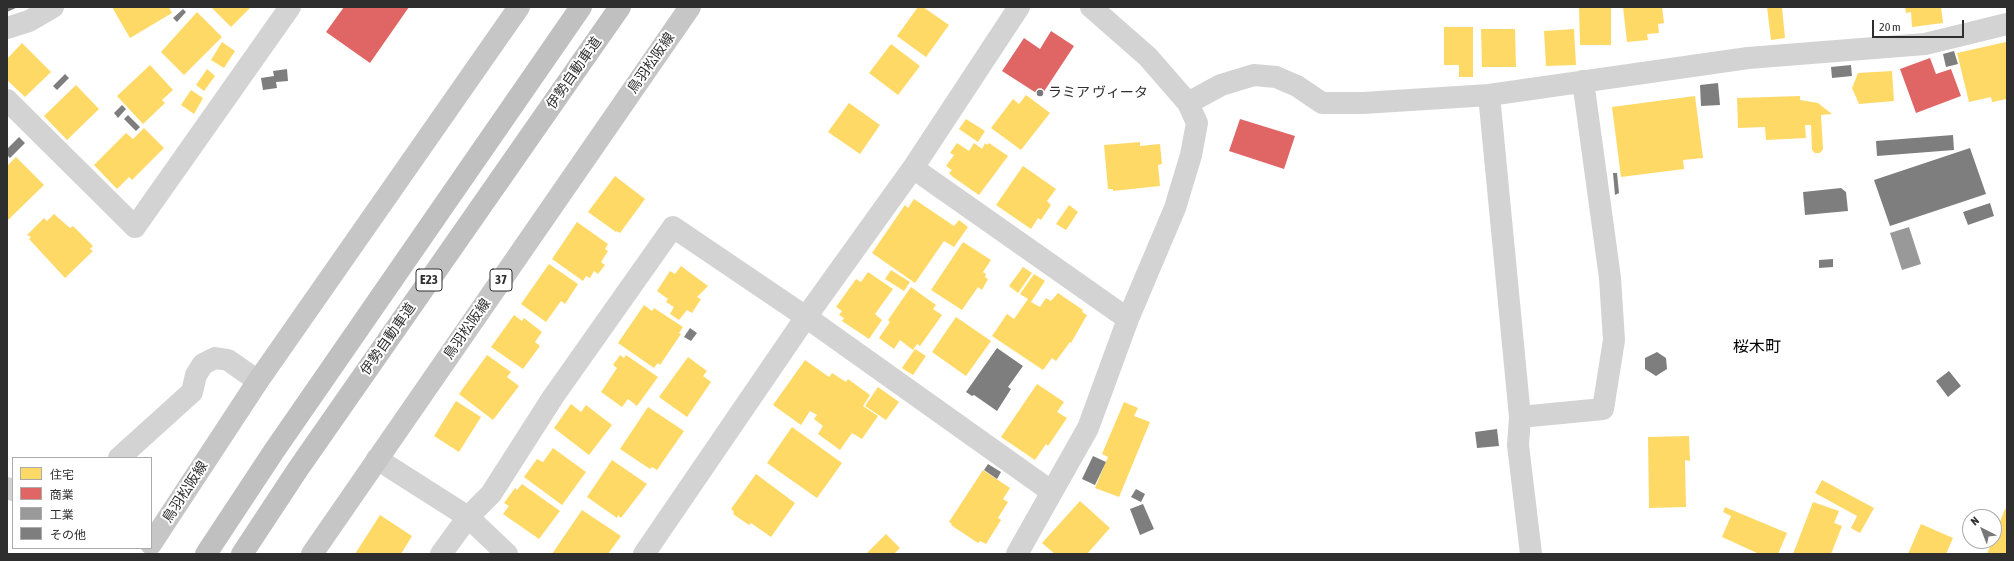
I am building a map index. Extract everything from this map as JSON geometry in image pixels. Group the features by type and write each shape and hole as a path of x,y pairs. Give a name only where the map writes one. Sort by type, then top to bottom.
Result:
{"highway":[{"name":"E23","path":"206,554 274,451 581,7"},
{"name":"伊勢自動車道","path":"242,554 298,469 620,7"}],"main road":[{"name":"鳥羽松阪線","path":"152,542 258,381 519,7"},
{"name":"鳥羽松阪線","path":"312,554 690,7"}],"street":[{"path":"7,28 29,21 53,7"},
{"path":"7,100 135,227 290,7"},
{"path":"644,554 806,317 913,168 1019,7"},
{"path":"1017,554 1088,428 1128,319 1175,208 1191,155 1196,123 1188,103 1148,57 1091,7"},
{"path":"1188,103 1221,85 1254,75 1276,77 1297,86 1322,103 1363,103 1489,95 1748,58 1925,44 2007,24"},
{"path":"1520,417 1603,409 1614,340 1610,278 1583,81"},
{"path":"1489,95 1520,417 1518,445 1531,554"},
{"path":"913,168 1128,319"},
{"path":"441,554 468,517 491,494 553,397 673,227 806,317 1052,492"},
{"path":"120,457 192,392 196,375 203,364 215,358 228,360 258,381"},
{"path":"377,459 468,517 507,554"}],"building: 住宅":[{"path":"112,7 169,7 172,13 130,38"},
{"path":"211,7 251,7 231,27"},
{"path":"918,7 923,7 949,25 926,57 897,36"},
{"path":"1579,7 1611,7 1611,45 1580,45"},
{"path":"1623,7 1662,7 1664,23 1658,24 1659,33 1647,34 1648,40 1627,42"},
{"path":"1767,7 1782,7 1785,38 1771,40"},
{"path":"1905,7 1941,7 1943,23 1912,27 1911,12 1906,13"},
{"path":"197,12 222,37 184,75 161,52"},
{"path":"1444,27 1473,27 1473,77 1459,77 1459,65 1444,65"},
{"path":"1481,29 1515,29 1516,67 1482,67"},
{"path":"1574,29 1576,65 1546,66 1544,31"},
{"path":"222,42 235,51 224,68 211,60"},
{"path":"2006,42 2007,99 1992,102 1991,97 1969,102 1957,53"},
{"path":"22,43 51,72 25,97 7,80 7,59"},
{"path":"891,44 920,66 898,95 869,73"},
{"path":"150,65 173,90 162,100 165,103 143,124 117,96"},
{"path":"207,69 215,76 204,91 196,85"},
{"path":"1892,71 1894,101 1859,104 1852,88 1858,73"},
{"path":"76,85 99,109 67,140 44,116"},
{"path":"191,90 203,98 194,114 181,105"},
{"path":"1026,95 1050,113 1021,150 991,128 1013,99 1019,104"},
{"path":"1695,96 1703,158 1683,160 1684,169 1621,177 1612,107"},
{"path":"1800,96 1800,100 1818,103 1832,114 1821,115 1823,149 1820,153 1815,153 1812,150 1811,125 1805,125 1806,138 1766,140 1765,127 1738,128 1737,98"},
{"path":"849,103 880,125 860,154 828,132"},
{"path":"966,119 985,131 978,142 959,129"},
{"path":"144,128 164,148 132,180 129,177 117,189 94,165 126,133 133,139"},
{"path":"1140,142 1140,146 1160,144 1162,164 1158,165 1160,186 1113,191 1113,189 1108,189 1104,145"},
{"path":"957,143 969,151 974,143 982,149 985,143 987,145 989,143 1008,156 979,195 953,177 949,173 952,170 946,166 954,155 950,153"},
{"path":"16,157 44,185 8,220 7,166"},
{"path":"1023,166 1056,189 1047,201 1051,205 1041,220 1038,218 1031,229 996,205"},
{"path":"615,176 645,199 620,233 616,232 588,212"},
{"path":"914,199 954,226 959,220 968,227 954,247 944,241 915,283 872,253 905,205 908,208"},
{"path":"1069,205 1078,212 1066,230 1056,224"},
{"path":"54,214 70,228 73,226 93,246 90,249 93,251 65,278 29,239 31,237 27,235 44,218 47,221"},
{"path":"577,222 608,244 605,249 608,251 601,262 605,265 598,274 594,271 590,278 586,276 583,281 552,259"},
{"path":"963,242 991,260 983,272 986,274 985,277 988,279 982,290 978,287 962,310 931,290"},
{"path":"549,264 578,284 565,304 561,301 546,322 521,304"},
{"path":"681,266 708,286 697,297 701,299 692,313 687,310 679,320 670,314 674,307 666,302 668,299 657,291 670,271 675,274"},
{"path":"1023,267 1032,273 1018,293 1009,286"},
{"path":"891,270 910,282 904,291 885,279"},
{"path":"868,272 893,289 875,314 882,320 869,339 842,321 844,318 839,315 842,311 836,307 856,279 861,282"},
{"path":"1034,274 1045,281 1031,302 1040,307 1046,298 1051,301 1058,293 1083,310 1082,312 1087,315 1071,343 1070,342 1056,361 1052,358 1043,370 992,336 1007,314 1014,319 1028,299 1020,294"},
{"path":"911,287 936,305 933,309 942,315 920,346 917,344 913,350 900,340 894,349 879,338 890,322 888,320"},
{"path":"644,305 652,311 654,308 683,327 679,333 681,334 660,365 658,363 654,368 618,343"},
{"path":"514,315 522,321 524,318 542,332 535,342 540,346 523,369 491,347"},
{"path":"956,317 991,341 966,376 932,352"},
{"path":"915,349 926,356 913,375 902,368"},
{"path":"487,355 511,372 507,377 519,386 493,420 459,394"},
{"path":"620,355 624,358 626,355 658,377 637,406 628,399 622,407 601,392 617,368 613,365"},
{"path":"688,357 707,371 703,376 711,382 687,417 659,397"},
{"path":"805,360 829,377 832,373 846,382 848,379 870,395 863,406 878,416 862,439 852,433 840,450 818,434 823,426 814,419 817,415 810,411 801,425 773,405"},
{"path":"1037,384 1064,402 1057,412 1067,418 1048,446 1046,444 1035,460 1001,437"},
{"path":"878,387 899,402 886,420 865,406"},
{"path":"456,401 481,417 459,452 434,436"},
{"path":"1124,402 1138,408 1134,416 1150,422 1119,497 1095,488 1108,457 1102,454"},
{"path":"571,404 581,412 586,405 612,425 589,455 554,428"},
{"path":"648,407 684,431 657,470 652,467 650,469 620,449"},
{"path":"792,427 842,463 817,498 767,463"},
{"path":"1689,436 1690,461 1685,460 1686,507 1649,508 1648,437"},
{"path":"553,448 586,472 562,505 524,477 537,459 543,462"},
{"path":"612,460 647,484 621,518 618,515 617,518 587,497"},
{"path":"983,470 1010,488 1003,499 1008,502 998,518 1001,520 986,544 980,541 978,543 951,525 952,524 949,522"},
{"path":"756,474 795,503 771,537 751,523 749,525 733,514 734,512 731,509"},
{"path":"1822,480 1874,508 1860,533 1851,528 1857,516 1815,493"},
{"path":"522,484 560,511 539,539 503,514 509,506 504,503 515,488 517,490"},
{"path":"1080,501 1110,528 1087,554 1055,554 1042,543"},
{"path":"1813,502 1839,511 1834,523 1842,526 1831,554 1793,554"},
{"path":"1725,507 1787,533 1778,554 1756,554 1757,553 1722,537 1731,516 1723,512"},
{"path":"2005,509 2007,510 2007,554 1987,554 1989,549 2002,549 2002,516"},
{"path":"582,510 621,536 608,554 552,554"},
{"path":"380,515 412,536 401,554 355,554"},
{"path":"1921,524 1953,538 1946,554 1908,554"},
{"path":"886,534 900,548 894,554 866,554"}],"building: 商業":[{"path":"344,7 409,7 370,63 326,32"},
{"path":"1051,31 1074,46 1041,96 1002,71 1024,38 1040,49"},
{"path":"1930,58 1936,74 1951,69 1961,96 1916,113 1900,69"},
{"path":"1240,119 1295,136 1284,169 1229,151"}],"building: 工業":[{"path":"1909,227 1921,264 1902,270 1890,233"}],"building: その他":[{"path":"7,7 18,7 7,12"},
{"path":"183,9 186,12 177,22 173,18"},
{"path":"1954,51 1958,64 1946,67 1943,54"},
{"path":"1851,65 1852,76 1832,78 1831,67"},
{"path":"287,69 288,81 276,82 277,88 263,90 261,78 274,76 273,71"},
{"path":"65,74 69,78 57,90 53,86"},
{"path":"1718,83 1720,105 1701,106 1700,85"},
{"path":"122,105 126,109 118,118 114,113"},
{"path":"128,115 140,127 136,131 124,119"},
{"path":"1953,135 1954,150 1877,156 1876,141"},
{"path":"19,137 25,143 10,158 7,155 7,149"},
{"path":"1970,148 1986,194 1890,226 1874,180"},
{"path":"1613,173 1617,173 1619,193 1615,195"},
{"path":"1841,188 1846,192 1848,211 1805,215 1803,192"},
{"path":"1990,203 1994,216 1968,225 1963,212"},
{"path":"1833,259 1833,267 1819,268 1819,260"},
{"path":"690,328 697,333 691,341 684,337"},
{"path":"997,348 1023,366 1008,387 1011,389 997,411 974,395 972,396 966,392"},
{"path":"1657,352 1666,358 1667,369 1656,376 1645,369 1645,358"},
{"path":"1949,371 1961,386 1948,397 1936,381"},
{"path":"1497,429 1499,446 1477,448 1475,432"},
{"path":"1093,456 1106,462 1095,485 1082,479"},
{"path":"988,464 1001,472 997,479 984,470"},
{"path":"1136,489 1145,494 1141,502 1131,497"},
{"path":"1143,504 1154,529 1140,535 1130,509"}],"place":[{"name":"ラミア ヴィータ","path":"1040,93"}],"district":[{"name":"桜木町","path":"1757,347"}]}
